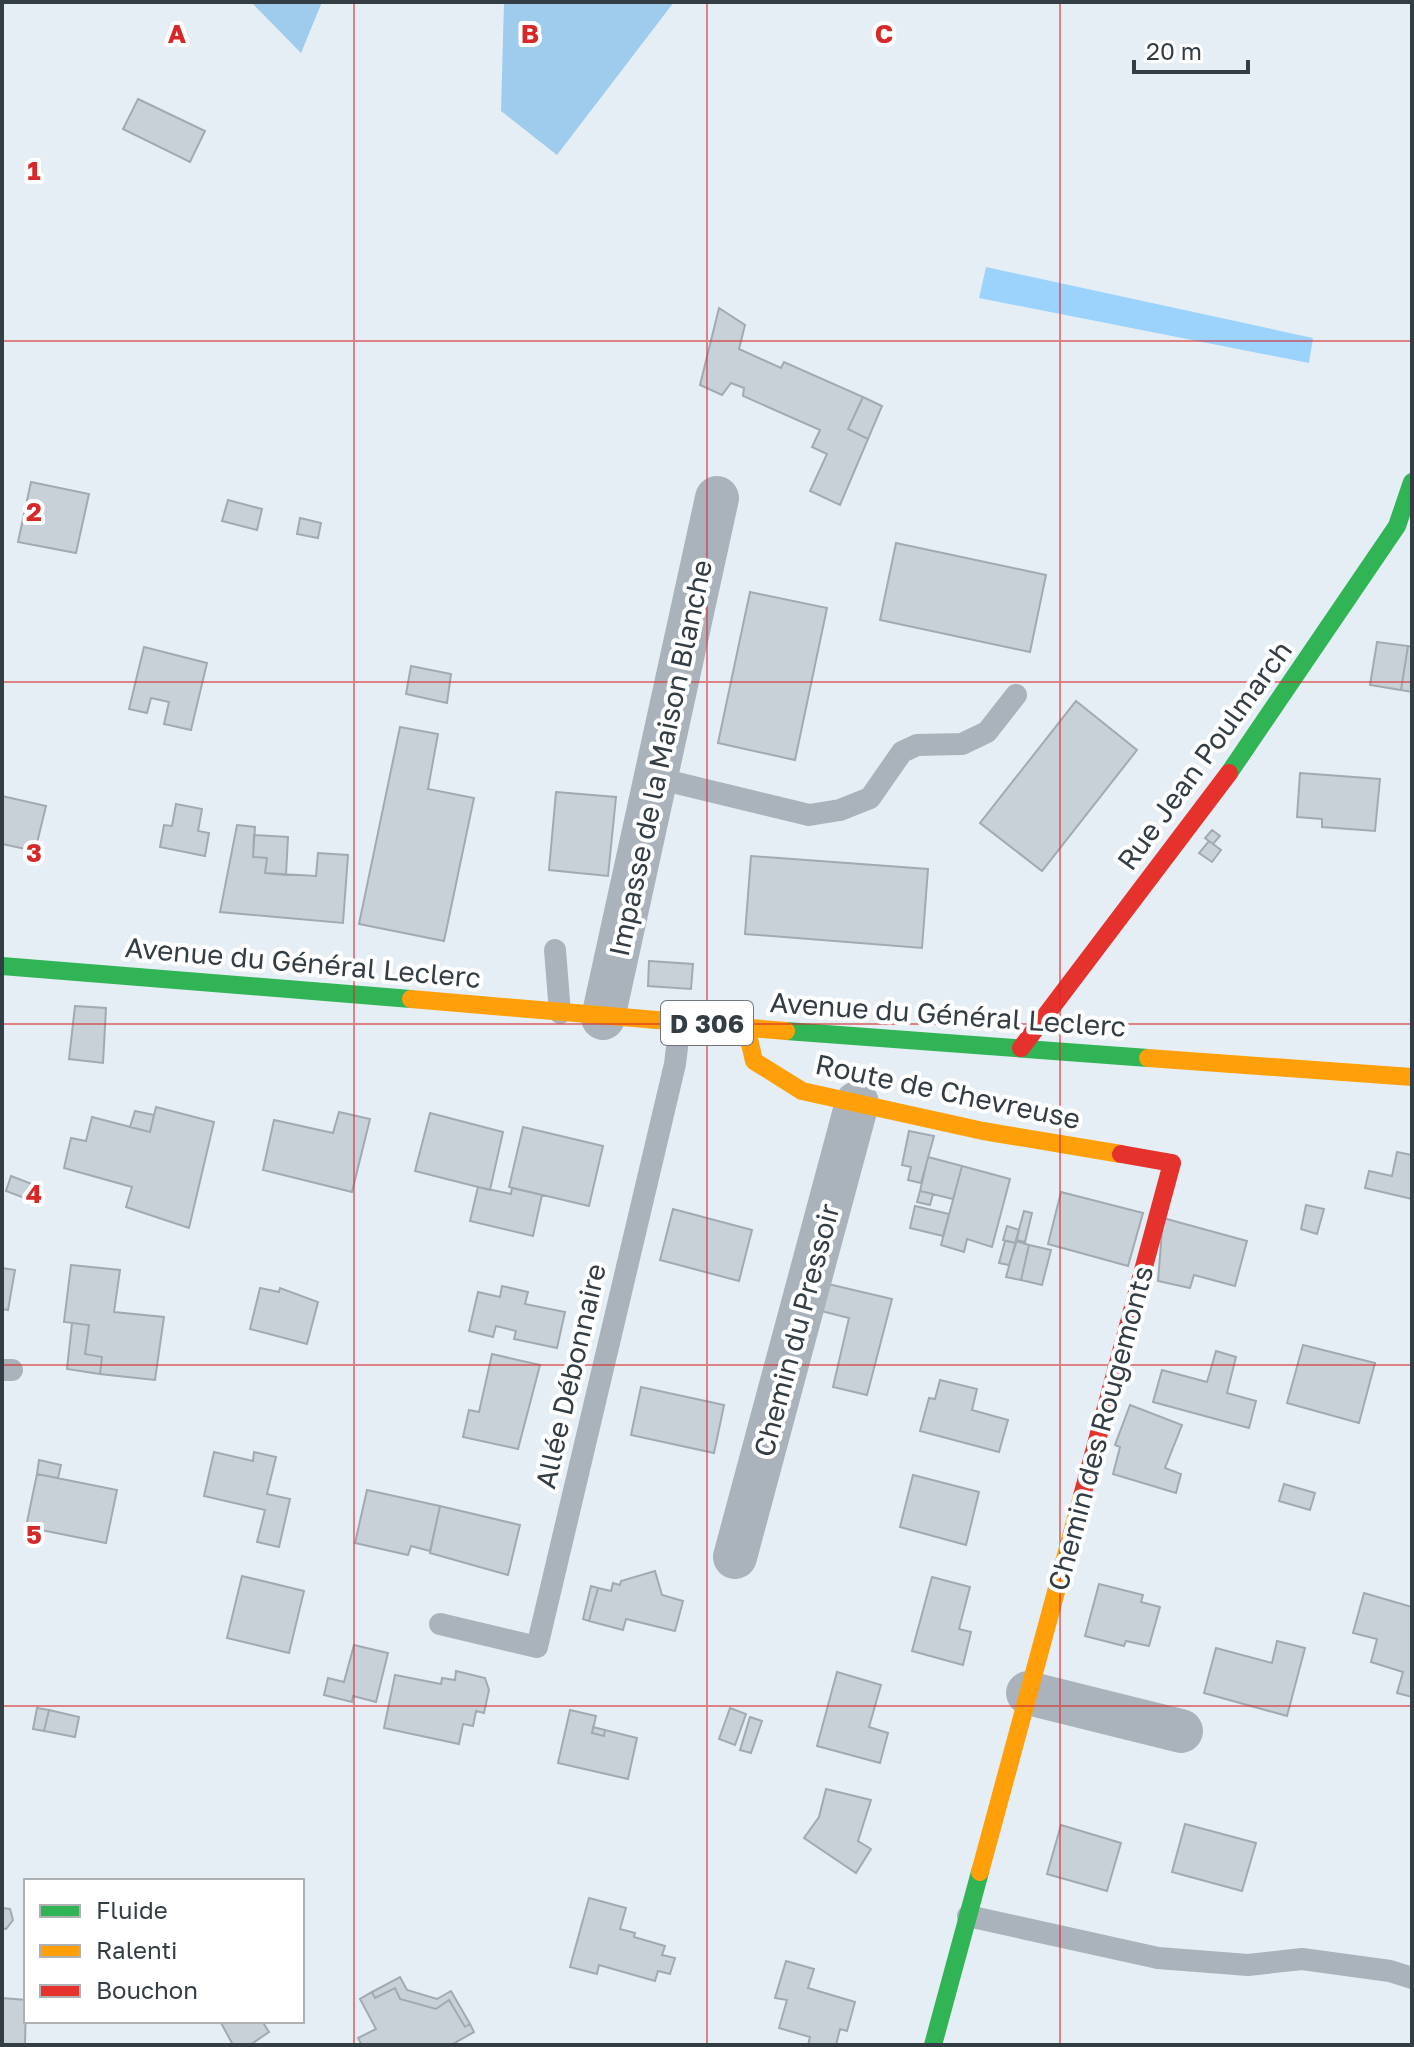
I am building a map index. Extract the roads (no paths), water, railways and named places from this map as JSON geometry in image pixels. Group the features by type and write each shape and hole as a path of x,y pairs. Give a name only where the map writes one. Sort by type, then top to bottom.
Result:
{"street":[{"name":"Rue Jean Poulmarch","path":"1021,1048 1246,751 1397,526 1412,482"},
{"name":"Impasse de la Maison Blanche","path":"603,1018 717,498"},
{"name":"Avenue du Général Leclerc","path":"2,966 270,986 603,1018 746,1026 1412,1077"},
{"name":"Route de Chevreuse","path":"746,1026 754,1061 802,1091 983,1131 1172,1163"},
{"name":"Chemin du Pressoir","path":"735,1557 857,1103"},
{"name":"Chemin des Rougemonts","path":"933,2045 1172,1163"},
{"path":"1028,1693 1181,1731"}],"lane":[{"path":"656,778 809,815 840,810 870,798 902,752 917,745 962,744 987,732 1016,695"},
{"path":"555,950 560,1013"},
{"name":"Allée Débonnaire","path":"440,1624 537,1647 675,1066 680,1022"},
{"path":"968,1916 1158,1958 1248,1965 1302,1959 1390,1971 1412,1978"}]}
